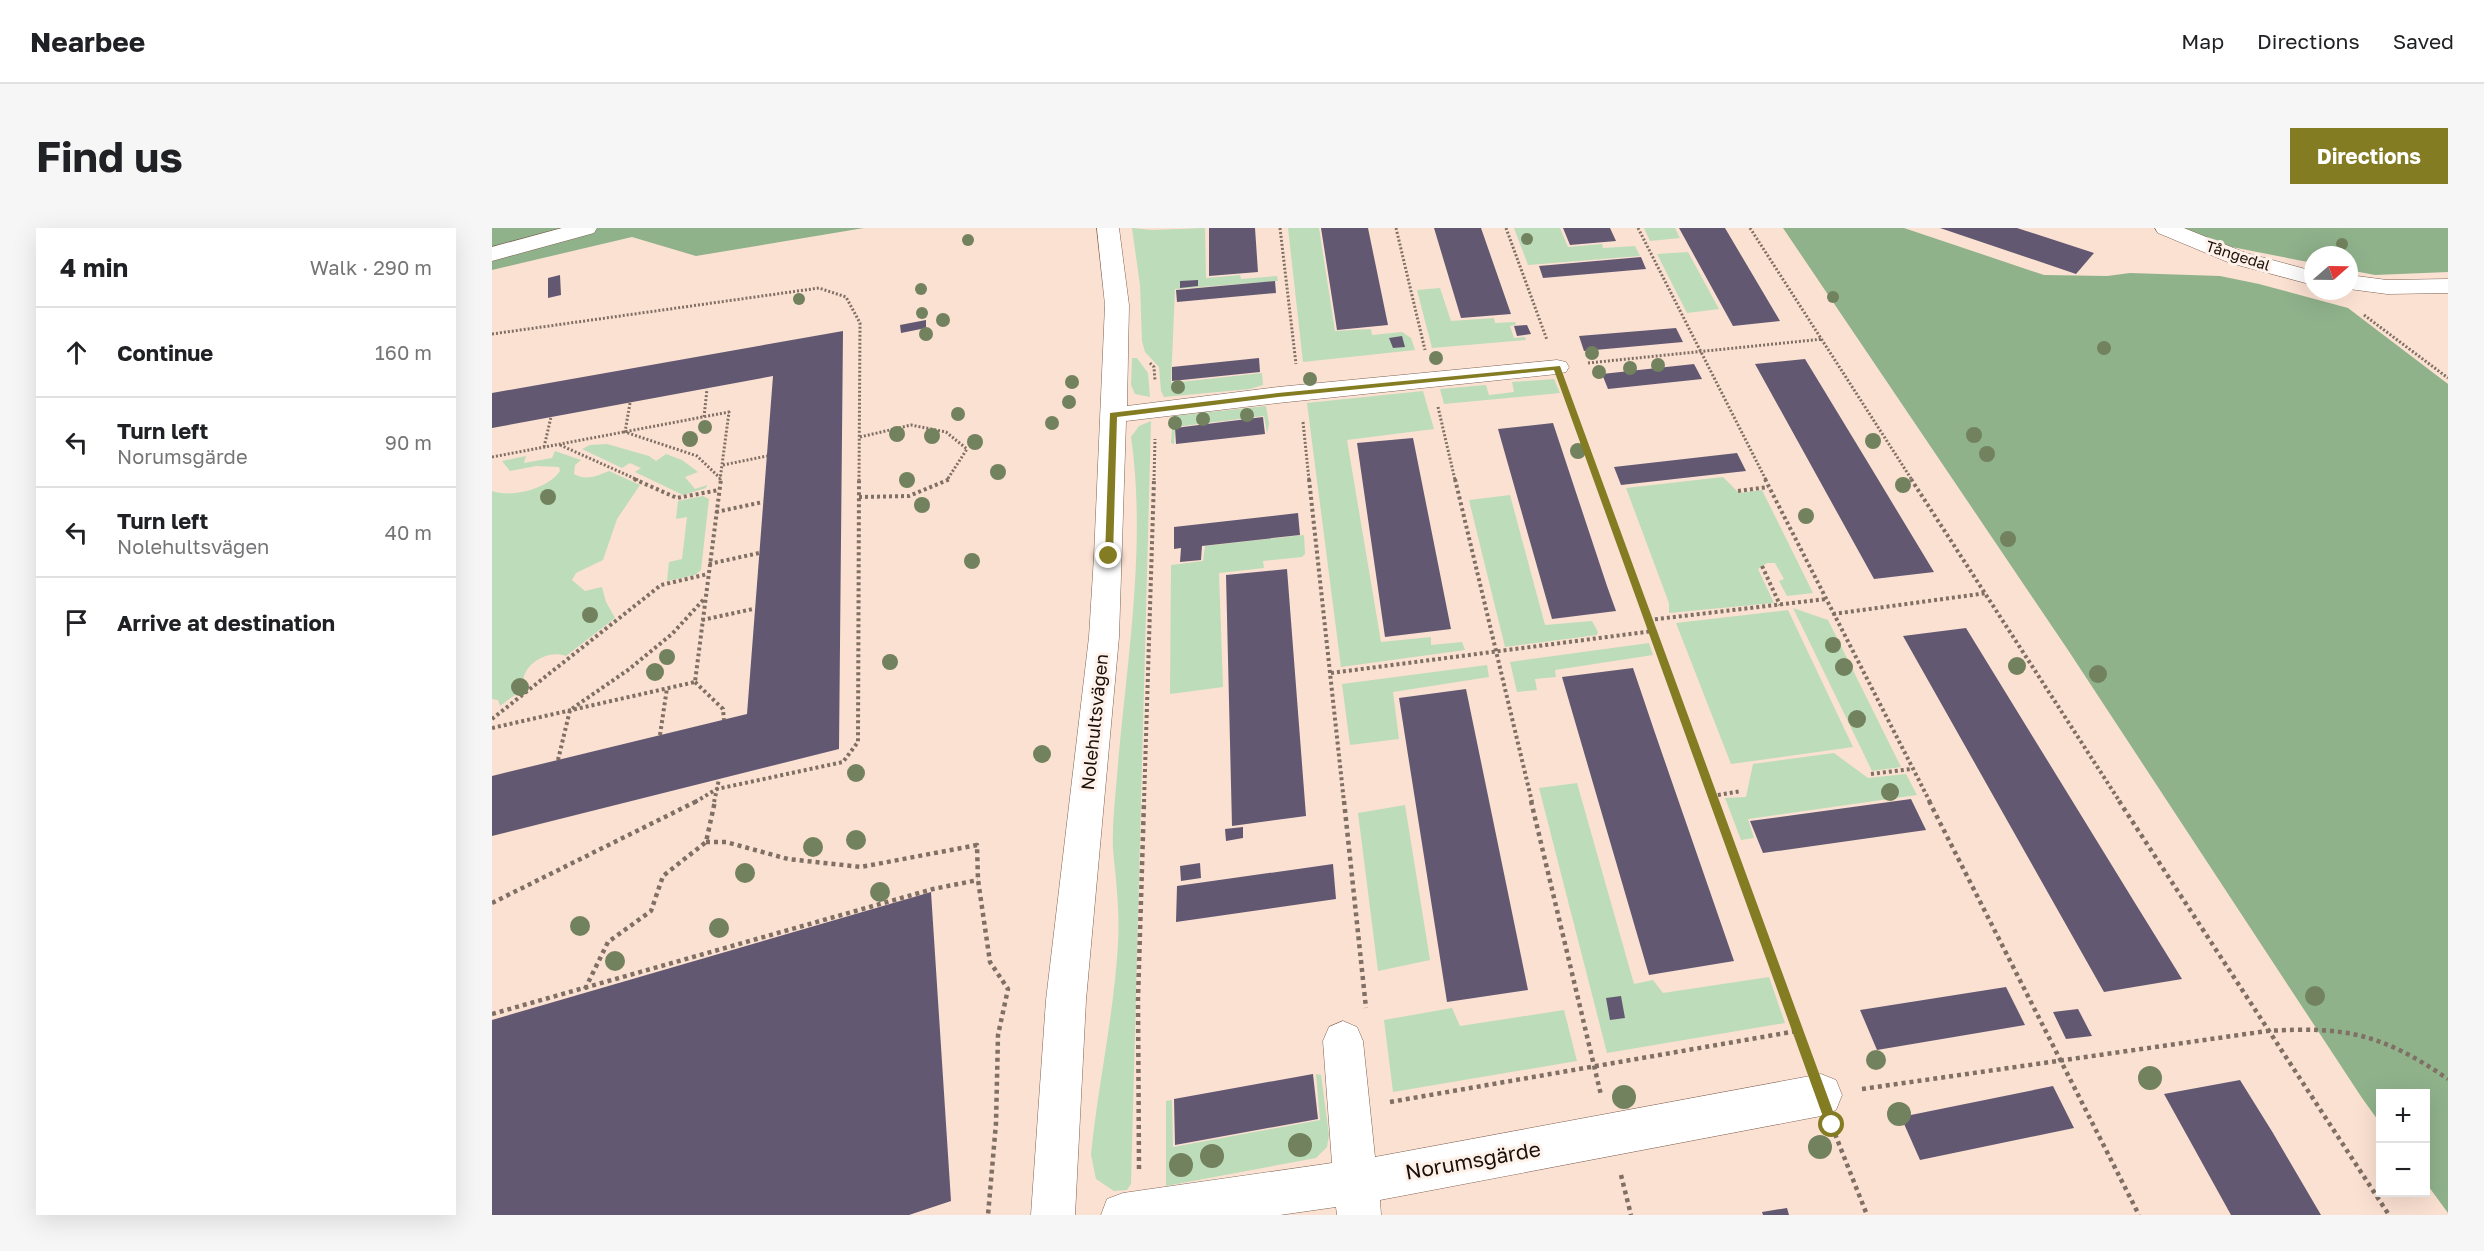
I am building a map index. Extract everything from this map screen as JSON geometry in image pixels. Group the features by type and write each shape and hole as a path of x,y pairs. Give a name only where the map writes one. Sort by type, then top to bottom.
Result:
{"street":[{"path":"492,254 586,228"},
{"name":"Nolehultsvägen","path":"1053,1215 1066,1000 1104,637 1117,304 1108,228"},
{"name":"Tångedal","path":"2166,228 2219,252 2304,276"},
{"path":"2358,283 2387,286 2448,286"},
{"path":"1113,415 1557,367"},
{"path":"1355,1026 1358,1198"},
{"name":"Norumsgärde","path":"1131,1214 1358,1198 1610,1136 1821,1095"}],"path":[{"path":"1280,228 1331,673 1355,1026"},
{"path":"1396,228 1630,1215"},
{"path":"1506,228 1797,1031 1867,1215"},
{"path":"1638,228 2139,1215"},
{"path":"1750,228 2267,1031 2389,1215"},
{"path":"492,334 819,288 846,297 860,323 858,742 843,762 717,789 682,810 492,903"},
{"path":"2361,312 2448,378"},
{"path":"1557,367 1823,339"},
{"path":"1131,1214 1156,410 1154,367"},
{"path":"704,417 707,388"},
{"path":"625,432 630,403"},
{"path":"492,457 729,412 694,682"},
{"path":"544,447 551,417"},
{"path":"859,498 871,495 909,496 950,479 967,449 946,432 911,425 860,437"},
{"path":"625,432 697,456 721,478"},
{"path":"559,444 677,498 719,490"},
{"path":"723,465 767,456"},
{"path":"1738,491 1768,487"},
{"path":"716,512 763,502"},
{"path":"709,564 759,553"},
{"path":"1762,566 1780,605"},
{"path":"492,719 661,585 708,574"},
{"path":"1833,614 1987,593"},
{"path":"558,760 570,710 628,670 672,634 705,597"},
{"path":"1649,620 1826,600"},
{"path":"702,620 753,609"},
{"path":"1331,673 1653,631"},
{"path":"492,728 694,682"},
{"path":"694,682 723,709 724,720"},
{"path":"660,735 667,688"},
{"path":"1871,774 1911,769"},
{"path":"706,842 719,779"},
{"path":"1712,796 1741,790"},
{"path":"585,988 608,942 651,911 663,876 706,842 726,842 788,860 861,867 977,845 978,880 990,963 1008,989 998,1035 996,1123 988,1215"},
{"path":"492,1014 933,889 978,880"},
{"path":"1821,1095 2267,1031 2328,1029 2378,1039 2427,1064 2448,1078"},
{"path":"1388,1102 1797,1031"}],"green space":[{"path":"492,228 864,228 696,256 632,237 492,270"},
{"path":"1132,228 1152,230 1205,228 1206,278 1240,275 1241,279 1277,276 1278,281 1175,289 1171,383 1262,373 1263,385 1250,389 1164,397 1161,391 1159,367 1145,352 1142,341 1140,285"},
{"path":"1288,228 1319,228 1335,331 1371,329 1372,335 1402,332 1411,338 1415,350 1303,362"},
{"path":"1514,228 1560,228 1568,247 1602,244 1603,248 1635,246 1640,256 1528,265"},
{"path":"1644,228 1675,228 1680,238 1650,241"},
{"path":"1783,228 1904,228 2044,275 2107,276 2130,273 2220,276 2259,284 2304,296 2304,300 2318,300 2348,308 2448,384 2448,1213 2430,1188 2430,1089 2376,1089 2376,1117 2068,650"},
{"path":"2182,228 2448,228 2448,272 2375,275 2358,272 2358,246 2304,246 2304,261 2232,247"},
{"path":"1688,252 1719,309 1687,313 1657,254"},
{"path":"1440,288 1451,321 1494,318 1495,323 1515,322 1516,325 1510,326 1514,338 1525,337 1526,340 1432,348 1417,290"},
{"path":"1132,358 1137,358 1148,373 1150,397 1135,394 1131,385"},
{"path":"1554,379 1560,393 1444,404 1440,389 1486,385 1489,395 1514,392 1512,382"},
{"path":"1423,391 1434,429 1347,440 1381,642 1431,637 1431,645 1462,642 1465,650 1341,667 1307,403"},
{"path":"1266,406 1269,424 1267,433 1264,416 1175,427 1174,444 1171,443 1173,416"},
{"path":"1151,421 1131,1184 1127,1190 1114,1191 1096,1179 1091,1155 1118,944 1113,822 1136,563 1137,520 1131,437 1139,426"},
{"path":"607,444 649,456 656,461 666,454 682,460 698,472 685,477 695,489 707,485 706,488 683,495 635,472 641,468 630,463 622,468 582,449 590,445"},
{"path":"555,451 581,460 575,465 574,474 578,476 592,477 609,471 640,485 617,519 603,560 576,573 572,580 585,591 602,587 606,602 615,618 566,656 559,654 544,656 532,664 524,676 523,683 527,686 500,706 498,700 492,699 492,491 519,492 547,483 560,471 559,467 536,466 510,471 502,461 526,456 524,463 552,458"},
{"path":"1723,477 1739,493 1762,490 1813,593 1787,596 1779,581 1784,579 1775,563 1767,563 1758,569 1774,603 1669,613 1669,603 1626,488"},
{"path":"1510,495 1545,625 1592,621 1598,632 1597,635 1505,647 1469,500"},
{"path":"703,496 709,499 701,570 695,575 667,581 669,562 682,559 687,517 676,519 678,501"},
{"path":"1304,535 1305,554 1302,557 1263,561 1264,568 1219,573 1223,687 1170,694 1171,565 1203,561 1205,546"},
{"path":"1793,608 1828,620 1901,767 1872,771"},
{"path":"1788,610 1853,747 1731,764 1676,623"},
{"path":"1649,643 1653,655 1555,670 1556,677 1535,679 1537,690 1517,692 1510,662"},
{"path":"1487,665 1489,677 1393,692 1399,739 1350,745 1342,684"},
{"path":"1834,753 1868,778 1906,774 1917,795 1748,819 1754,838 1741,840 1725,798 1746,797 1753,764"},
{"path":"1577,783 1634,984 1653,980 1663,993 1769,977 1785,1023 1607,1053 1539,788"},
{"path":"1405,805 1430,960 1378,971 1358,813"},
{"path":"1452,1008 1460,1026 1564,1010 1577,1061 1393,1092 1384,1020"},
{"path":"1316,1074 1321,1075 1329,1135 1327,1147 1316,1158 1166,1186 1166,1101 1172,1100 1173,1147 1320,1120"}],"building":[{"path":"1209,228 1255,228 1258,272 1209,276"},
{"path":"1321,228 1368,228 1388,325 1337,330"},
{"path":"1434,228 1481,228 1511,314 1461,318"},
{"path":"1563,228 1610,228 1616,241 1570,245"},
{"path":"1679,228 1725,228 1780,321 1733,326"},
{"path":"1940,228 2017,228 2094,253 2076,274"},
{"path":"1641,257 1646,269 1543,278 1539,266"},
{"path":"560,275 561,295 548,298 548,278"},
{"path":"1198,280 1198,286 1180,288 1180,281"},
{"path":"1275,281 1276,293 1177,302 1176,290"},
{"path":"926,320 926,328 901,333 900,325"},
{"path":"1527,325 1531,334 1517,336 1514,326"},
{"path":"1676,328 1683,342 1584,351 1579,336"},
{"path":"843,331 839,749 492,836 492,776 747,714 773,376 492,428 492,393"},
{"path":"1402,336 1405,347 1393,348 1389,338"},
{"path":"1259,358 1260,372 1172,381 1172,367"},
{"path":"1805,359 1934,572 1874,579 1755,364"},
{"path":"1694,364 1702,379 1608,389 1602,374"},
{"path":"1263,417 1265,434 1176,444 1175,428"},
{"path":"1553,423 1616,611 1552,619 1498,429"},
{"path":"1413,438 1451,629 1385,637 1357,443"},
{"path":"1737,453 1746,471 1621,485 1614,467"},
{"path":"1298,513 1300,535 1202,546 1201,560 1180,562 1181,548 1174,549 1174,527"},
{"path":"1287,569 1306,816 1232,826 1226,575"},
{"path":"1966,628 2182,979 2104,992 1903,636"},
{"path":"1633,668 1734,961 1649,975 1562,677"},
{"path":"1466,689 1528,990 1447,1002 1399,698"},
{"path":"1911,799 1926,830 1763,853 1750,821"},
{"path":"1243,827 1243,838 1226,841 1225,829"},
{"path":"1200,863 1201,878 1181,881 1180,866"},
{"path":"1333,864 1336,899 1176,922 1177,886"},
{"path":"931,892 951,1201 909,1215 492,1215 492,1020"},
{"path":"2006,987 2025,1025 1877,1050 1860,1010"},
{"path":"1621,996 1625,1018 1610,1020 1606,998"},
{"path":"2078,1009 2092,1036 2066,1039 2053,1012"},
{"path":"1313,1074 1318,1119 1175,1145 1174,1099"},
{"path":"2240,1080 2321,1215 2231,1215 2164,1094"},
{"path":"2053,1086 2074,1128 1920,1160 1901,1117"},
{"path":"1787,1208 1789,1215 1763,1215 1762,1212"}],"route":[{"path":"1109,556 1113,415 1278,395 1557,367 1832,1125"}]}
